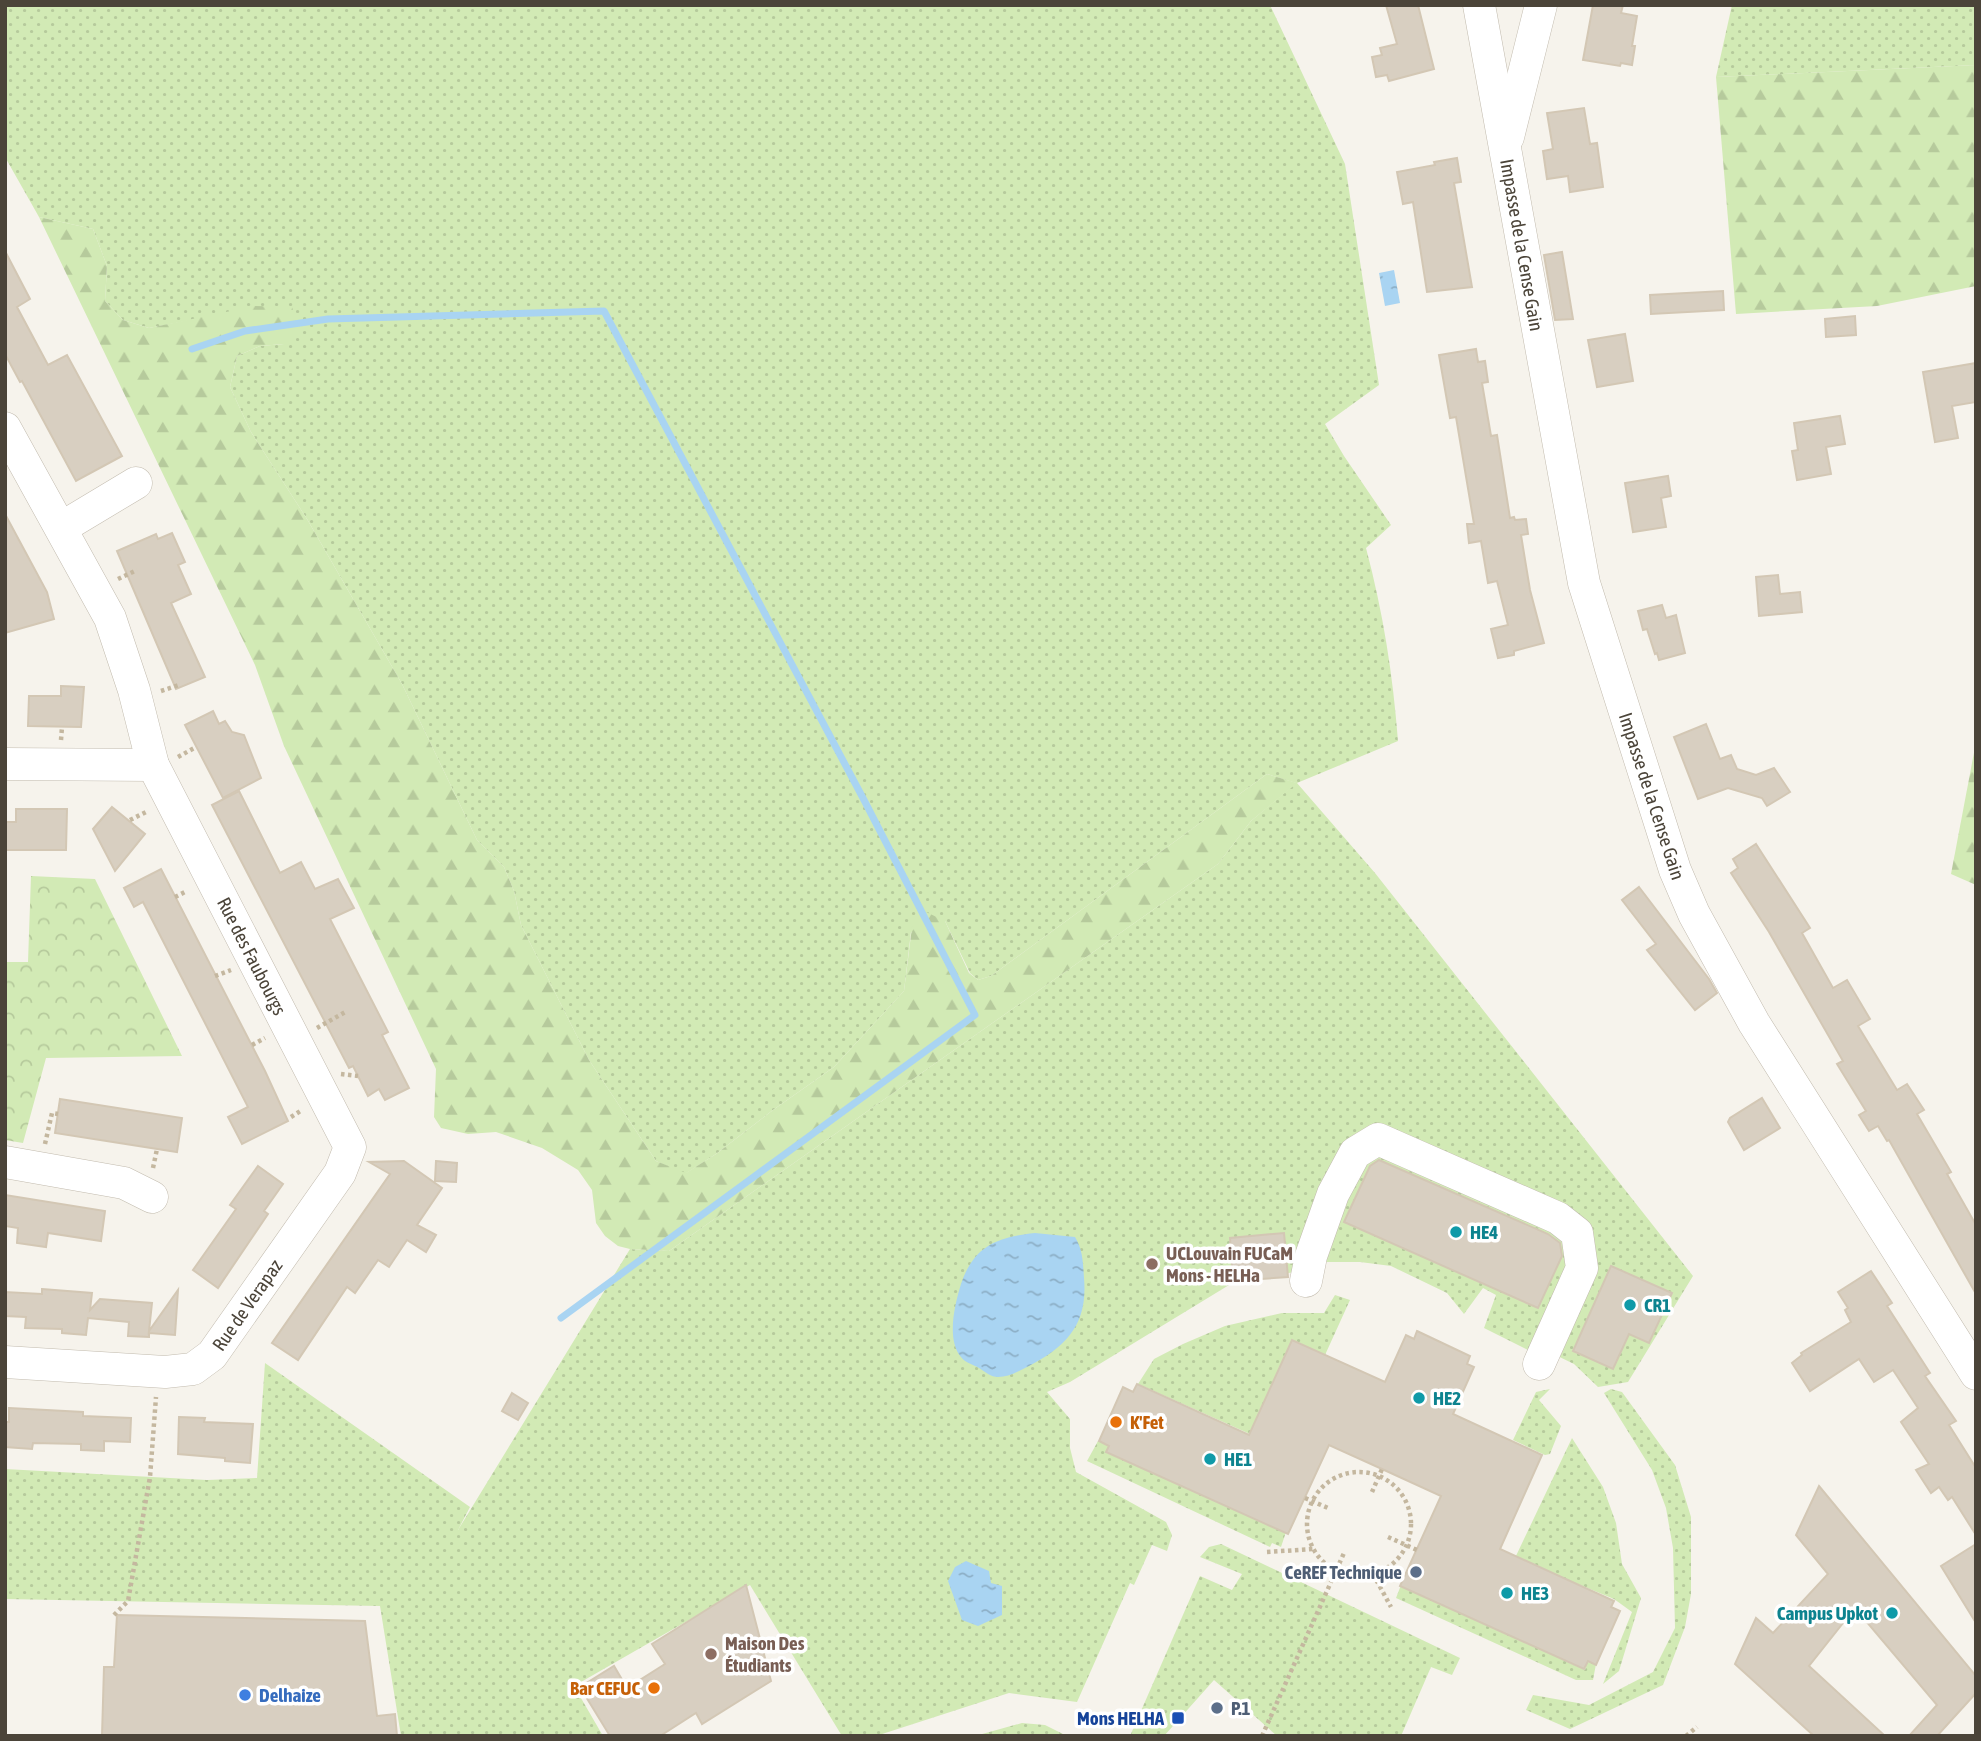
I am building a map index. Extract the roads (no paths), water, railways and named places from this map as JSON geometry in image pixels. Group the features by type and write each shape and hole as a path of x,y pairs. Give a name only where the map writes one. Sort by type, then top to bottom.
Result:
{"street":[{"name":"Impasse de la Cense Gain","path":"1479,5 1584,583 1675,870 1694,914 1754,1024 1976,1374"},
{"name":"Impasse de la Cense Gain","path":"1505,148 1541,5"},
{"name":"Rue des Faubourgs","path":"5,428 110,618 134,690 153,765 350,1147"},
{"path":"61,528 136,483"},
{"path":"5,764 153,765"},
{"path":"1306,1281 1311,1256 1333,1194 1355,1153 1378,1139 1558,1218 1577,1233 1582,1268 1539,1364"},
{"name":"Rue de Verapaz","path":"5,1362 158,1372 193,1369 212,1355 340,1173 350,1147"},
{"path":"5,1162 124,1183 152,1197"}],"water":[{"path":"1394,270 1400,303 1385,306 1379,273"},
{"path":"1035,1233 1075,1237 1083,1262 1082,1308 1072,1332 1054,1350 1014,1373 1002,1377 993,1376 964,1360 956,1350 953,1321 956,1301 966,1271 980,1252 989,1245 1010,1237"},
{"path":"966,1561 989,1571 991,1583 1002,1586 1002,1615 978,1626 962,1620 948,1581 955,1567"}],"waterway":[{"path":"192,349 245,331 328,319 604,311 975,1015 561,1318"}],"place":[{"name":"HE4","path":"1456,1232"},
{"name":"UCLouvain FUCaM Mons - HELHa","path":"1152,1264"},
{"name":"CR1","path":"1630,1305"},
{"name":"HE2","path":"1419,1398"},
{"name":"K'Fet","path":"1116,1422"},
{"name":"HE1","path":"1210,1459"},
{"name":"CeREF Technique","path":"1416,1572"},
{"name":"HE3","path":"1507,1593"},
{"name":"Campus Upkot","path":"1892,1613"},
{"name":"Maison Des Étudiants","path":"711,1654"},
{"name":"Bar CEFUC","path":"654,1688"},
{"name":"Delhaize","path":"245,1695"},
{"name":"P.1","path":"1217,1708"},
{"name":"Mons HELHA","path":"1178,1718"}]}
